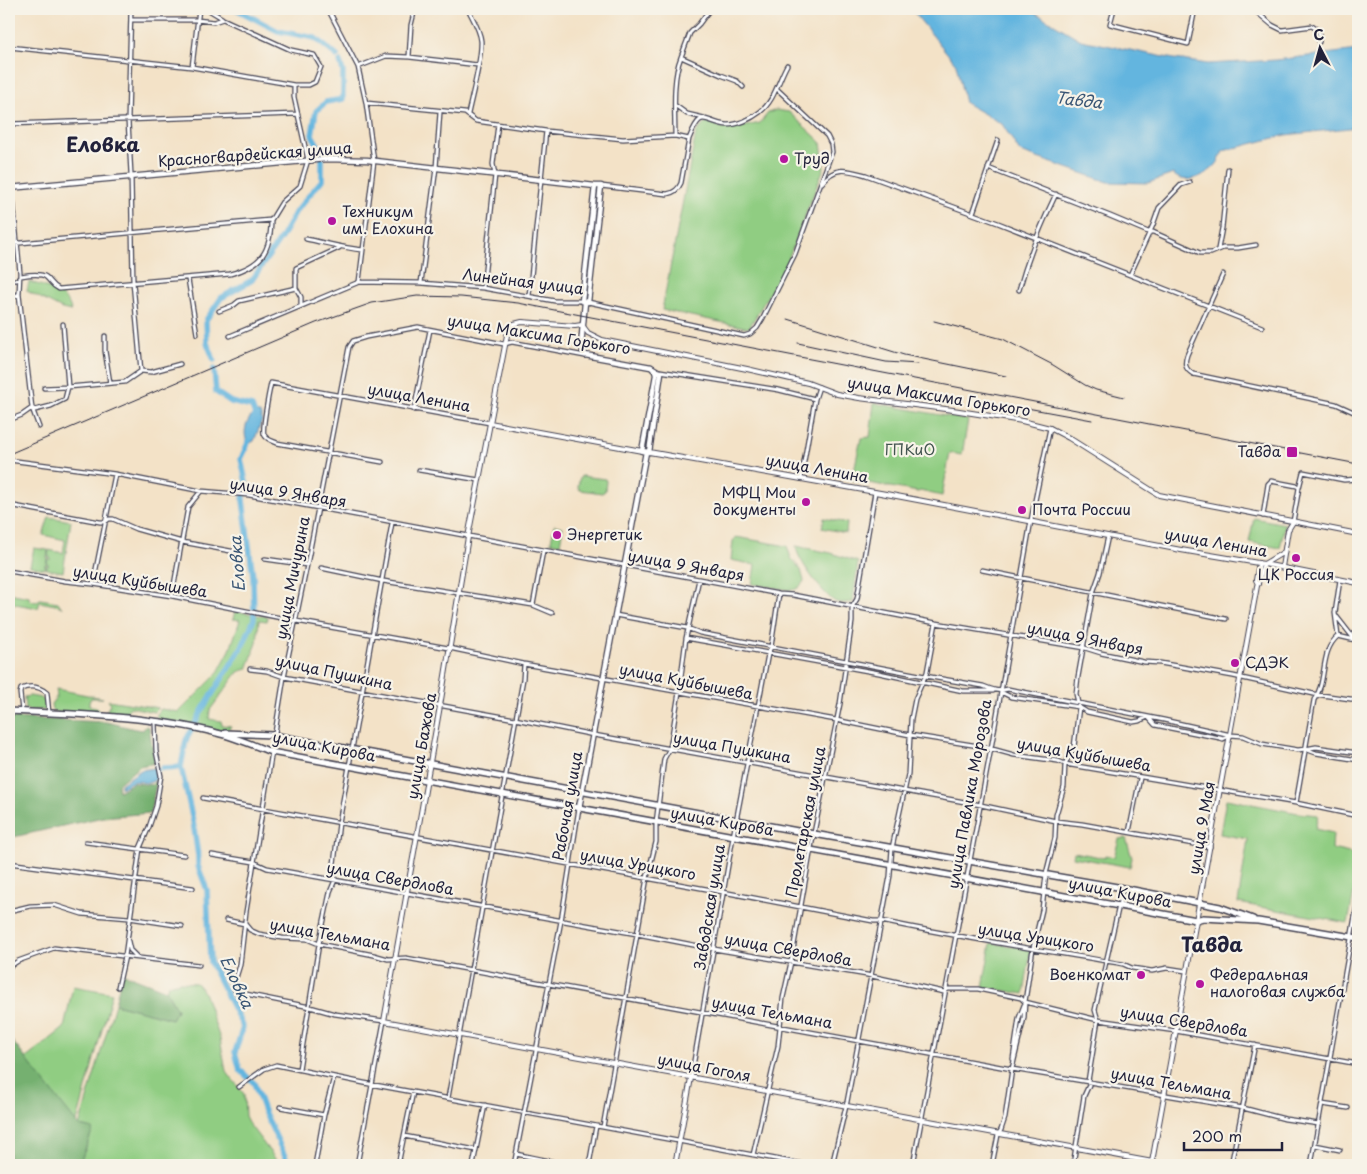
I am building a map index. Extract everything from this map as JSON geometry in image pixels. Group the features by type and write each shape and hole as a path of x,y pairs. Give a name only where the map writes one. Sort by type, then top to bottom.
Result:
{"main road":[{"name":"Красногвардейская улица","path":"10,187 318,159 374,161 601,186"},
{"path":"585,302 595,186"},
{"path":"588,356 580,346 601,186"},
{"name":"улица Максима Горького","path":"588,356 651,367 659,371"},
{"name":"Рабочая улица","path":"646,452 656,375 651,367"},
{"name":"Рабочая улица","path":"579,808 662,376 659,371"},
{"name":"улица Кирова","path":"9,711 87,715 181,726 219,733 271,752 427,779 810,851 1196,920 1203,918 1258,921 1358,938"},
{"name":"улица Кирова","path":"219,733 274,735 814,834 969,860 1199,902 1224,908 1258,921"},
{"path":"1222,920 1228,915 1224,908"}],"street":[{"path":"9,30 11,9"},
{"path":"132,9 128,120 131,177 132,282 142,371"},
{"path":"192,67 199,9"},
{"path":"9,47 192,67 294,85 309,85 315,82 321,66 319,61 310,53 291,50 223,19 207,9"},
{"path":"328,9 358,67 366,103 374,161 359,282"},
{"path":"409,57 411,25 415,9"},
{"path":"468,9 476,24 481,41 468,114 470,118 476,121 623,139 675,136 689,138 694,126 704,118"},
{"path":"675,136 676,68 690,33 710,9"},
{"path":"1114,9 1110,24 1188,44 1195,9"},
{"path":"1253,9 1272,25 1282,30 1312,26 1319,31 1319,42"},
{"path":"131,20 197,20 214,22 223,19"},
{"path":"358,67 380,57 409,57 478,65"},
{"path":"681,57 737,81 743,87"},
{"path":"675,106 687,114 725,125 744,121 760,112 771,100 777,89 780,76 787,65"},
{"path":"9,280 17,280 21,276 42,275 59,289 230,274 252,266 267,250 271,220 282,202 300,186 308,160 294,96 294,85"},
{"path":"777,89 826,136 831,144 832,152 822,183"},
{"path":"366,103 468,114"},
{"path":"421,283 436,168 440,112"},
{"path":"39,427 32,408 19,294 21,276 10,187 9,123 298,114"},
{"path":"483,288 498,124"},
{"path":"529,296 546,131"},
{"name":"Красногвардейская улица","path":"601,186 667,194 674,193 679,188 689,138"},
{"path":"972,213 998,140"},
{"path":"988,168 1200,253 1211,253 1223,248 1256,245"},
{"path":"1218,250 1228,169"},
{"path":"822,183 834,171 850,170 972,213 1262,326"},
{"path":"1130,275 1159,208 1181,185 1190,182"},
{"name":"Линейная улица","path":"230,336 300,305 359,282 421,283 483,288 555,301 585,302 744,336 757,328 770,306 796,254 822,183"},
{"path":"1019,290 1047,209 1056,194"},
{"path":"9,244 271,220"},
{"path":"306,240 335,244 339,248"},
{"path":"300,305 301,297 296,288 296,268 339,248 363,250"},
{"path":"1223,274 1186,358 1186,369 1191,373 1336,404 1358,414"},
{"path":"188,278 197,334"},
{"path":"219,311 239,301 296,288"},
{"path":"9,299 19,294"},
{"name":"улица Максима Горького","path":"508,330 514,324 522,322 582,325 588,333 602,340 756,371 808,383 837,394 1022,421 1050,428 1069,438 1159,495 1358,534"},
{"path":"32,408 36,410 51,406 65,399 68,387 63,324"},
{"name":"улица Максима Горького","path":"349,346 353,341 366,337 418,327 504,344 512,342 588,356"},
{"path":"414,410 430,330"},
{"name":"улица Бажова","path":"358,1165 450,649 468,537 508,330"},
{"path":"105,336 105,351 110,383"},
{"name":"улица Мичурина","path":"236,992 234,987 240,965 262,808 284,677 349,346"},
{"path":"44,388 125,382 142,371 151,372 180,364"},
{"name":"улица Максима Горького","path":"659,371 779,390 815,399"},
{"name":"улица Ленина","path":"328,452 277,443 267,438 264,433 271,383 1262,563 1358,583"},
{"path":"801,479 815,399 819,388"},
{"path":"9,420 22,415 32,408"},
{"name":"улица Павлика Морозова","path":"913,1165 1030,522 1050,428"},
{"path":"328,452 382,462"},
{"name":"улица 9 Января","path":"9,460 115,474 201,491 249,495 624,566 1084,648 1144,662 1160,663 1241,678 1318,695 1358,700"},
{"path":"419,470 479,480"},
{"path":"1282,567 1288,530 1293,522 1303,472 1344,480 1358,479"},
{"path":"93,584 115,474"},
{"path":"1263,516 1268,484 1271,481 1299,488"},
{"path":"172,596 188,507 193,498 201,491"},
{"name":"Пролетарская улица","path":"753,1155 781,1026 783,998 840,704 852,622 852,607 857,599 875,492"},
{"path":"9,505 105,522 109,519 182,542 236,552"},
{"path":"299,1069 319,944 330,892 335,880 334,864 348,765 383,581 392,523"},
{"path":"992,1165 998,1135 1005,1118 1012,1069 1024,1018 1033,948 1042,910 1046,874 1055,838 1056,821 1064,787 1065,764 1074,747 1079,707 1076,694 1093,593 1100,573 1108,536"},
{"path":"533,605 543,551"},
{"path":"1262,563 1284,552"},
{"path":"265,559 307,565"},
{"name":"улица 9 Мая","path":"1152,1164 1262,563"},
{"path":"322,568 383,581 533,605 552,613"},
{"path":"982,570 1226,619"},
{"name":"улица Куйбышева","path":"9,571 172,596 524,664 990,748 1014,755 1058,761 1065,764 1140,778 1296,803 1358,816"},
{"path":"604,1127 637,934 656,842 656,823 664,759 670,748 686,638 698,578"},
{"path":"1296,803 1314,700 1318,695 1325,659 1330,645 1338,636 1335,613 1340,580"},
{"name":"Заводская улица","path":"675,1165 704,1012 733,837 779,594"},
{"path":"1335,613 1356,641"},
{"path":"615,615 688,628 700,633 770,647 983,686 1011,697 1079,707 1087,712 1133,722 1148,717"},
{"path":"832,1165 859,1041 890,876 889,865 892,848 905,792 908,774 911,719 915,699 928,672 936,623"},
{"path":"1338,636 1356,641"},
{"path":"686,638 963,691 995,691"},
{"path":"448,1098 506,777 524,664"},
{"name":"улица Пушкина","path":"250,669 268,671 284,677 825,776 1056,821 1210,847"},
{"path":"22,712 21,689 32,686 41,688 47,693 49,713"},
{"path":"1000,692 1008,689 1079,702 1243,736 1262,744 1298,750 1316,747 1358,753"},
{"path":"1148,717 1155,725 1224,739 1231,735"},
{"path":"118,987 128,938 140,848 156,806 161,776 156,751 155,722"},
{"path":"1305,749 1316,753 1358,760"},
{"path":"1129,832 1140,778"},
{"name":"улица Урицкого","path":"203,798 648,878 955,936 1106,961 1152,971 1167,968 1186,971"},
{"name":"Рабочая улица","path":"514,1165 561,921 579,808"},
{"path":"86,842 184,855"},
{"name":"улица Свердлова","path":"212,855 254,862 267,868 714,949 871,975 944,992 948,989 978,989 1021,998 1025,1002 1098,1020 1176,1031 1358,1064"},
{"path":"9,863 135,882 192,888"},
{"path":"1073,1165 1084,1096 1089,1085 1088,1081 1098,1020 1095,1010 1123,888"},
{"path":"1311,1165 1358,899"},
{"path":"9,911 30,906 54,905 82,914 130,918 182,926"},
{"name":"улица Тельмана","path":"226,920 245,924 250,930 259,934 307,940 388,959 406,958 1012,1069 1243,1108 1285,1119 1319,1124"},
{"path":"128,938 130,950 133,955 139,958"},
{"path":"9,967 18,960 54,948 199,965"},
{"name":"улица Гоголя","path":"236,992 363,1019 459,1034 1152,1164 1169,1165"},
{"path":"1231,1165 1255,1046"},
{"path":"239,1087 269,1066 276,1064 413,1092 808,1165"},
{"path":"315,1165 324,1115 334,1077"},
{"path":"398,1165 413,1092"},
{"path":"1322,1104 1348,1108"},
{"path":"473,1165 485,1105"},
{"path":"280,1107 324,1115"},
{"path":"589,1165 596,1126"},
{"path":"404,1136 476,1150"},
{"path":"1314,1146 1340,1150"},
{"path":"516,1154 569,1165"}],"green space":[{"path":"776,110 789,112 821,142 824,168 785,267 749,328 662,310 696,133 708,122 721,127 731,128 760,123 768,113"},
{"path":"29,282 41,285 61,295 66,300 71,311 62,309 27,291"},
{"name":"ГПКиО","path":"874,403 968,420 962,455 950,453 942,496 852,480 861,438 870,437"},
{"path":"580,477 605,479 605,491 602,493 580,490 578,487"},
{"path":"49,517 71,521 63,572 46,569 49,565 47,564 48,558 50,560 50,557 48,557 49,550 63,553 65,540 43,535"},
{"path":"824,518 847,523 846,533 822,528"},
{"path":"1254,518 1285,524 1280,548 1249,542"},
{"name":"Энергетик","path":"554,525 563,527 560,544 551,542"},
{"path":"736,537 787,546 791,558 801,570 804,581 798,588 792,590 752,584 755,565 731,560 733,541"},
{"path":"796,546 831,553 858,562 853,602 838,603 829,597 805,567"},
{"path":"34,548 48,550 45,569 30,566"},
{"path":"9,593 29,597 30,600 36,602 40,599 58,602 62,608 40,602 38,608 10,603"},
{"path":"235,611 268,617 267,621 259,620 257,643 247,669 238,672 210,710 209,719 221,721 222,725 231,726 227,732 157,720 157,714 161,709 179,712 217,674 230,650 240,620 233,619"},
{"path":"56,689 103,698 91,698 89,702 89,705 97,708 100,714 56,712 52,710 51,704 57,696"},
{"path":"24,697 41,698 47,703 46,710 25,709"},
{"path":"108,700 158,708 154,712 131,707 127,710 126,716 105,714 110,704"},
{"path":"9,718 106,722 143,730 146,726 149,727 155,763 140,766 118,784 119,791 133,783 152,785 157,780 150,813 103,817 9,838"},
{"path":"1226,799 1318,815 1315,829 1333,833 1332,849 1358,855 1358,871 1348,923 1238,903 1248,839 1220,834"},
{"path":"1126,838 1132,858 1130,867 1073,857 1074,852 1105,858 1105,855 1114,857 1119,839"},
{"path":"991,943 1031,949 1024,994 983,987"},
{"path":"122,973 166,990 177,1010 172,1019 115,1004"},
{"path":"180,982 196,983 204,992 220,1039 226,1071 244,1094 245,1116 280,1165 79,1165 93,1129 79,1126 115,1004 172,1019 177,1010 166,990 168,985"},
{"path":"73,986 112,993 75,1129 25,1059 64,1028"},
{"path":"9,1037 79,1126 93,1129 79,1165 9,1165"}],"water":[{"path":"911,9 1029,9 1081,40 1208,64 1276,60 1358,50 1358,127 1286,135 1223,151 1215,166 1195,178 1183,179 1173,174 1148,183 1108,182 1020,152 1002,124 965,103 956,64"},
{"path":"254,413 260,413 262,420 254,441 248,444 245,436 246,427"},
{"path":"155,768 157,778 153,781 147,783 132,782 121,788 121,784 141,770"}],"waterway":[{"name":"Еловка","path":"236,9 278,31 315,38 337,56"},
{"name":"Еловка","path":"214,360 207,343 206,320 221,298 252,280 281,238 296,211 322,180 322,152 312,135 316,111 326,102 343,99 343,71 340,62"},
{"name":"Еловка","path":"214,369 216,392 231,402 252,407 256,418"},
{"name":"Еловка","path":"250,438 241,459 246,482 243,500 253,576 254,619 243,645 186,740 181,767 193,821 198,866 207,890 210,962 243,1027 235,1052 240,1070 254,1083 264,1111 289,1165"},
{"name":"Еловка","path":"163,768 181,767"}],"railway":[{"path":"9,454 316,323 372,303 417,296 461,297 518,303 1358,464"},
{"path":"788,319 904,355 1006,376"},
{"path":"934,321 1003,339 1053,365 1085,385 1096,390 1124,397"},
{"path":"798,343 886,362 918,364"},
{"path":"1027,408 1092,420"}],"place":[{"name":"Труд","path":"784,159"},
{"name":"Техникум им. Елохина","path":"332,221"},
{"name":"Тавда","path":"1292,452"},
{"name":"МФЦ Мои документы","path":"806,502"},
{"name":"Почта России","path":"1022,510"},
{"name":"Энергетик","path":"557,535"},
{"name":"ЦК Россия","path":"1296,558"},
{"name":"СДЭК","path":"1235,663"},
{"name":"Военкомат","path":"1141,975"},
{"name":"Федеральная налоговая служба","path":"1200,984"}],"district":[{"name":"Еловка","path":"103,145"},
{"name":"Тавда","path":"1212,945"}]}
